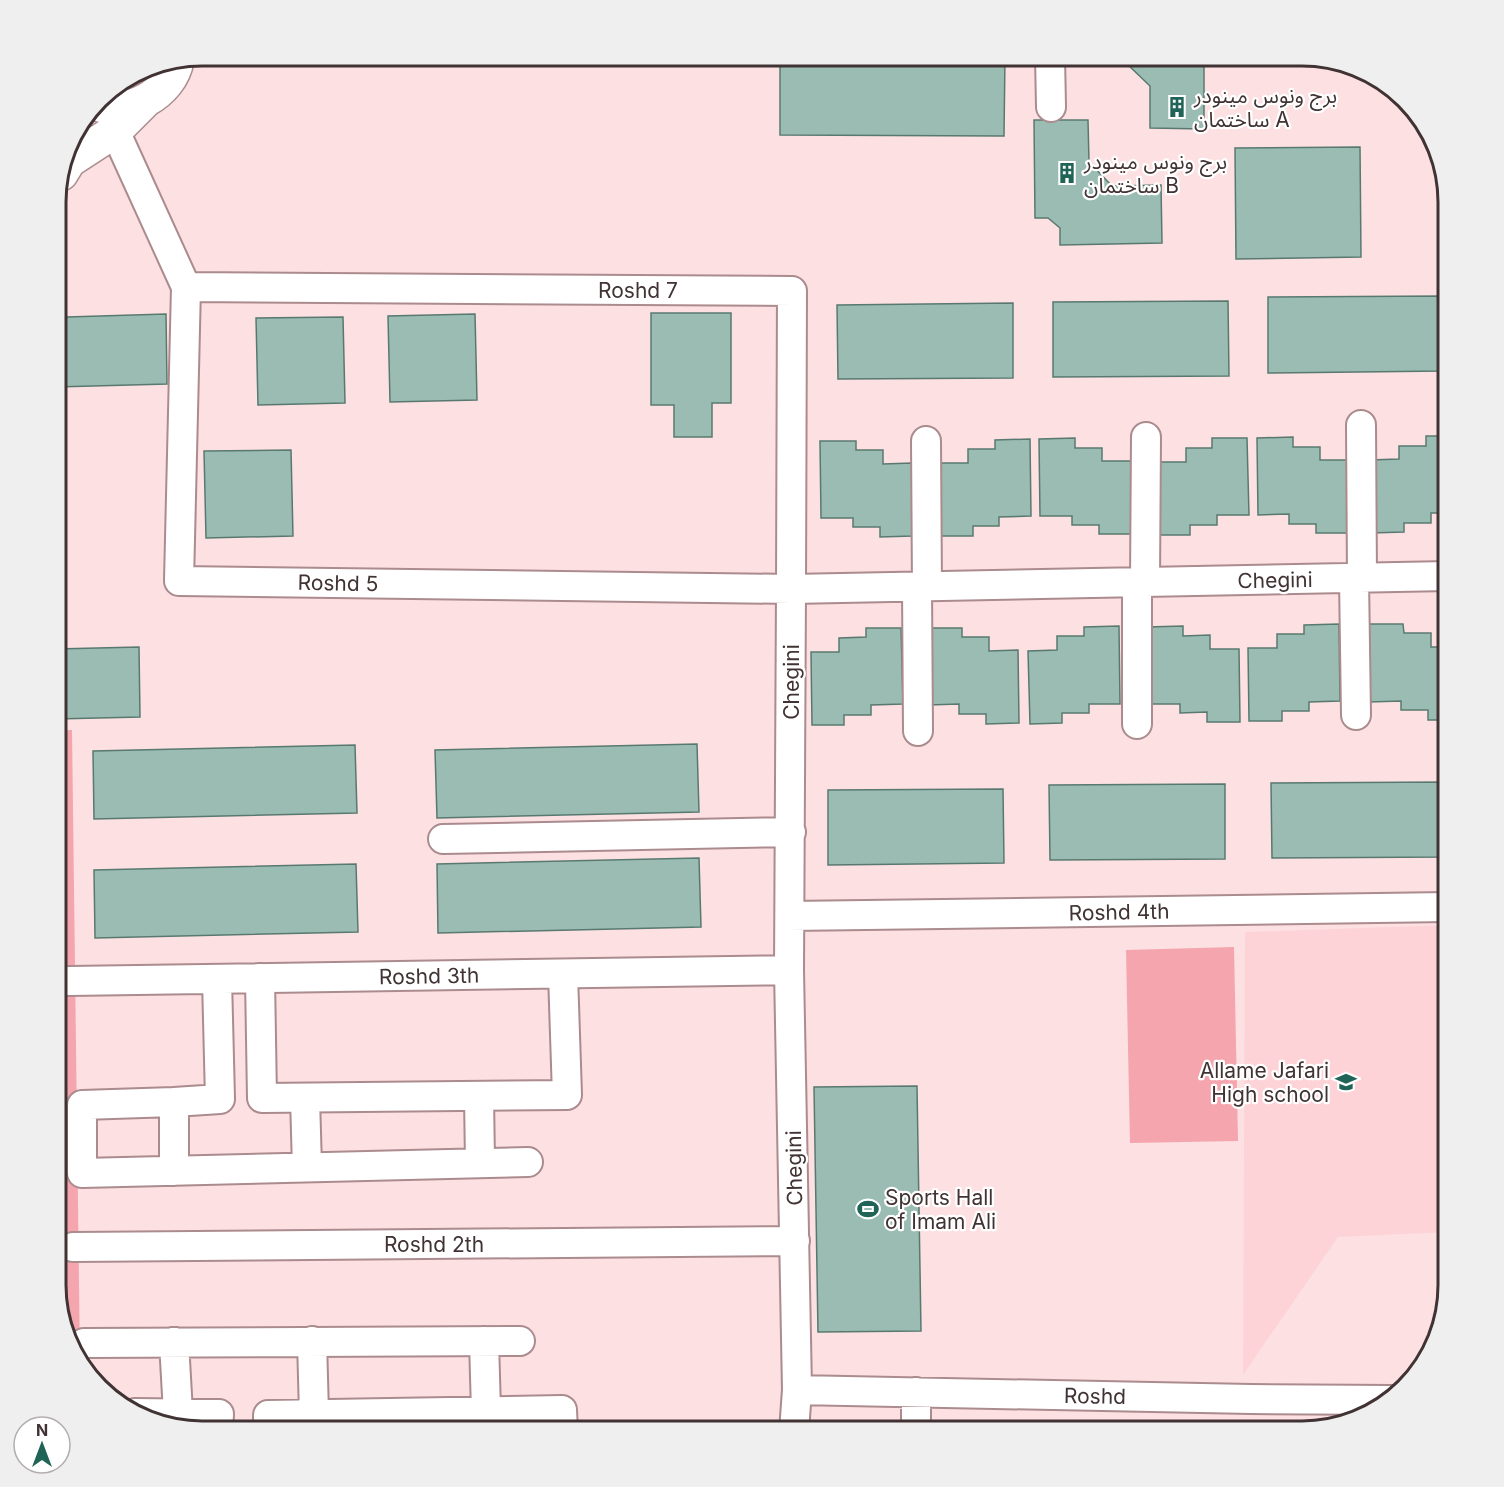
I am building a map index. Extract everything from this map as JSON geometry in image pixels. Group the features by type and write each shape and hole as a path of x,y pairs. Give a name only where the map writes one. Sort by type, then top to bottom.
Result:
{"main road":[{"path":"73,158 115,131 145,101 164,87 176,69"},
{"path":"106,106 123,108 145,101"}],"street":[{"path":"1050,66 1051,107"},
{"path":"115,131 186,287"},
{"name":"Roshd 7","path":"186,287 792,291 791,589"},
{"name":"Roshd 5","path":"186,287 179,581 791,589"},
{"path":"1356,715 1361,425"},
{"path":"1137,724 1146,437"},
{"path":"918,731 926,441"},
{"name":"Chegini","path":"795,1421 795,1241 789,970 791,589 1438,576"},
{"path":"443,839 791,832"},
{"name":"Roshd 4th","path":"790,916 1438,907"},
{"name":"Roshd 3th","path":"69,981 789,970"},
{"path":"260,978 262,1098 567,1095 563,974"},
{"path":"217,979 220,1099 81,1105 82,1173 528,1162"},
{"path":"479,1096 480,1164"},
{"path":"304,1098 306,1167"},
{"path":"174,1102 174,1171"},
{"name":"Roshd 2th","path":"73,1247 795,1241"},
{"path":"312,1341 314,1414"},
{"path":"484,1341 486,1411"},
{"path":"84,1343 520,1341"},
{"path":"174,1342 178,1413"},
{"name":"Roshd","path":"797,1390 1375,1400"},
{"path":"916,1392 916,1421"},
{"path":"268,1421 268,1414 562,1410 563,1421"},
{"path":"156,1413 219,1414 219,1421"}],"shaded area":[{"path":"169,70 145,101 118,95 150,76"},
{"path":"66,730 72,730 80,1344 73,1329 66,1294"},
{"name":"Allame Jafari High school","path":"1438,925 1438,1232 1338,1237 1243,1375 1245,932"},
{"path":"1234,947 1238,1141 1130,1143 1126,950"}],"building":[{"path":"780,66 1005,66 1004,136 780,135"},
{"name":"برج ونوس مینودر ساختمان A","path":"1129,66 1204,66 1204,129 1150,128 1150,86"},
{"name":"برج ونوس مینودر ساختمان B","path":"1034,120 1088,120 1089,162 1112,186 1161,185 1162,243 1060,245 1060,228 1048,218 1035,218"},
{"path":"1360,147 1361,257 1236,259 1235,148"},
{"path":"1438,296 1438,371 1268,373 1268,297"},
{"path":"1228,301 1229,376 1053,377 1053,302"},
{"path":"1013,303 1013,378 838,379 837,305"},
{"path":"651,313 731,313 731,403 712,403 712,437 674,437 674,405 651,405"},
{"path":"166,314 167,384 66,387 67,317"},
{"path":"475,314 477,400 390,402 388,316"},
{"path":"343,317 345,403 258,405 256,318"},
{"path":"1426,436 1438,436 1438,513 1431,513 1431,523 1404,523 1404,532 1371,533 1370,460 1399,459 1399,446 1426,446"},
{"path":"1293,437 1293,447 1320,447 1320,460 1349,460 1349,533 1316,533 1316,524 1289,524 1289,514 1258,515 1257,438"},
{"path":"1075,438 1075,448 1102,448 1102,461 1131,461 1132,534 1099,534 1099,525 1072,525 1072,516 1040,516 1039,439"},
{"path":"1212,438 1247,438 1249,515 1217,515 1217,525 1190,525 1190,535 1158,535 1157,462 1186,462 1186,448 1212,448"},
{"path":"1030,439 1031,516 999,517 999,526 973,526 973,536 940,536 939,463 968,463 968,449 995,449 995,440"},
{"path":"820,441 856,441 856,450 883,450 883,464 912,463 912,536 880,537 880,527 853,527 853,518 821,518"},
{"path":"291,450 293,536 206,538 204,451"},
{"path":"1339,624 1340,701 1309,702 1309,711 1282,711 1282,721 1249,721 1248,648 1277,648 1277,634 1304,634 1304,625"},
{"path":"1368,624 1403,624 1404,633 1431,633 1431,647 1438,647 1438,720 1428,720 1428,710 1401,710 1401,701 1369,702"},
{"path":"1119,626 1120,704 1089,704 1089,713 1062,713 1062,723 1030,724 1028,651 1057,650 1057,636 1084,636 1084,627"},
{"path":"1183,626 1183,636 1210,635 1210,649 1239,649 1240,722 1207,722 1207,712 1180,713 1180,704 1149,704 1147,627"},
{"path":"866,628 901,628 903,704 871,705 871,715 844,715 844,725 812,725 811,652 839,652 839,638 866,637"},
{"path":"927,628 962,628 962,637 989,637 989,651 1018,650 1019,723 986,724 986,714 959,714 959,704 928,705"},
{"path":"139,647 140,717 66,719 66,649"},
{"path":"697,744 699,812 437,818 435,750"},
{"path":"355,745 357,813 94,819 93,751"},
{"path":"1438,782 1438,857 1272,858 1271,783"},
{"path":"1225,784 1225,859 1050,860 1049,785"},
{"path":"1003,789 1004,863 828,865 828,790"},
{"path":"699,858 701,927 438,933 437,864"},
{"path":"356,864 358,932 95,938 94,870"},
{"name":"Sports Hall of Imam Ali","path":"917,1086 921,1331 818,1332 814,1087"}],"place":[{"name":"برج ونوس مینودر ساختمان A","path":"1177,107"},
{"name":"برج ونوس مینودر ساختمان B","path":"1067,173"},
{"name":"Allame Jafari High school","path":"1346,1082"},
{"name":"Sports Hall of Imam Ali","path":"868,1209"}]}
